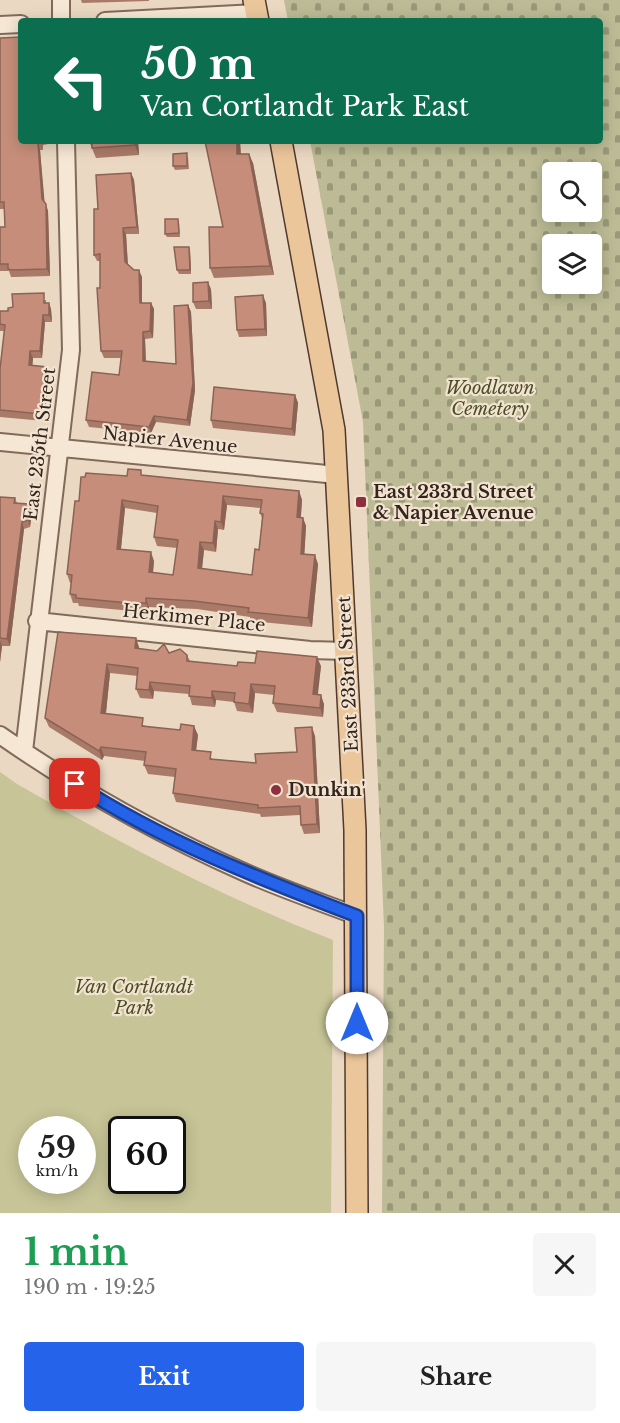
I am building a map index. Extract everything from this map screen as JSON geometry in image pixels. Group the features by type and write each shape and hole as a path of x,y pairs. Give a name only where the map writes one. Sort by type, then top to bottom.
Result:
{"main road":[{"name":"East 233rd Street","path":"282,144 331,407 337,475 347,651 357,916 357,1213"}],"street":[{"path":"61,0 61,18"},
{"path":"150,18 256,11"},
{"path":"0,25 18,24"},
{"name":"East 235th Street","path":"24,751 37,621 60,448 72,333 66,144"},
{"name":"Napier Avenue","path":"0,442 337,475"},
{"name":"Herkimer Place","path":"37,621 310,650 347,651"},
{"path":"0,735 90,793 179,841 247,874 357,916"}],"green space":[{"name":"Woodlawn Cemetery","path":"284,0 620,0 620,1213 382,1213 384,927 363,422 311,144 603,144 603,18 287,18"},
{"name":"Van Cortlandt Park","path":"0,772 56,806 172,868 251,906 333,940 331,1213 0,1213"}],"building":[{"path":"18,37 18,144 38,144 42,199 46,204 47,269 12,270 8,269 8,264 0,264 0,227 5,227 4,202 0,202 0,38"},
{"path":"92,144 135,144 135,145 92,148"},
{"path":"206,144 237,144 237,154 249,154 270,266 210,268 209,227 223,227"},
{"path":"187,153 187,166 173,166 173,154"},
{"path":"131,173 137,227 123,228 125,262 134,270 139,270 140,303 151,303 150,331 143,332 143,361 176,364 174,306 188,305 193,383 187,420 154,416 149,427 86,420 92,372 119,375 122,351 101,351 97,288 100,288 100,254 94,255 94,209 98,209 96,175"},
{"path":"165,219 178,219 179,233 165,234"},
{"path":"174,247 189,247 190,270 177,270"},
{"path":"208,282 209,301 193,302 193,283"},
{"path":"44,293 44,303 49,303 49,315 43,315 40,351 30,351 29,365 47,367 41,414 0,410 0,369 5,325 0,324 0,311 8,311 8,308 13,307 12,294"},
{"path":"263,295 265,329 237,330 235,297"},
{"path":"214,387 295,395 292,429 211,420"},
{"path":"128,469 141,470 141,475 299,491 297,517 303,518 301,554 315,555 308,618 248,612 249,608 194,601 146,598 146,603 129,603 76,598 76,595 70,594 72,575 67,574 75,501 79,501 81,477 85,477 86,473 127,476","holes":["223,496 262,500 260,513 263,514 259,550 255,549 252,575 198,568 200,542 213,543 215,521 221,522","122,500 158,506 154,537 178,540 173,575 149,572 151,552 117,549"]},
{"path":"0,497 15,498 14,503 29,504 28,520 22,522 7,639 0,638"},
{"path":"58,632 136,638 135,648 157,651 164,644 169,653 180,649 187,655 187,661 237,666 238,662 255,663 257,651 317,657 313,694 321,695 320,708 273,703 275,686 251,684 249,704 234,702 235,693 212,691 212,698 189,696 190,686 150,682 149,690 136,689 138,668 107,664 101,713 143,718 142,726 180,730 181,724 194,726 192,750 211,752 210,759 256,763 255,754 297,752 295,728 312,727 317,824 301,825 300,806 258,808 258,805 173,793 176,769 144,765 146,752 101,747 99,751 45,718"}],"place":[{"name":"East 233rd Street & Napier Avenue","path":"361,502"},
{"name":"Dunkin'","path":"276,790"}],"route":[{"path":"75,784 146,825 247,874 357,916 357,1023"}]}
